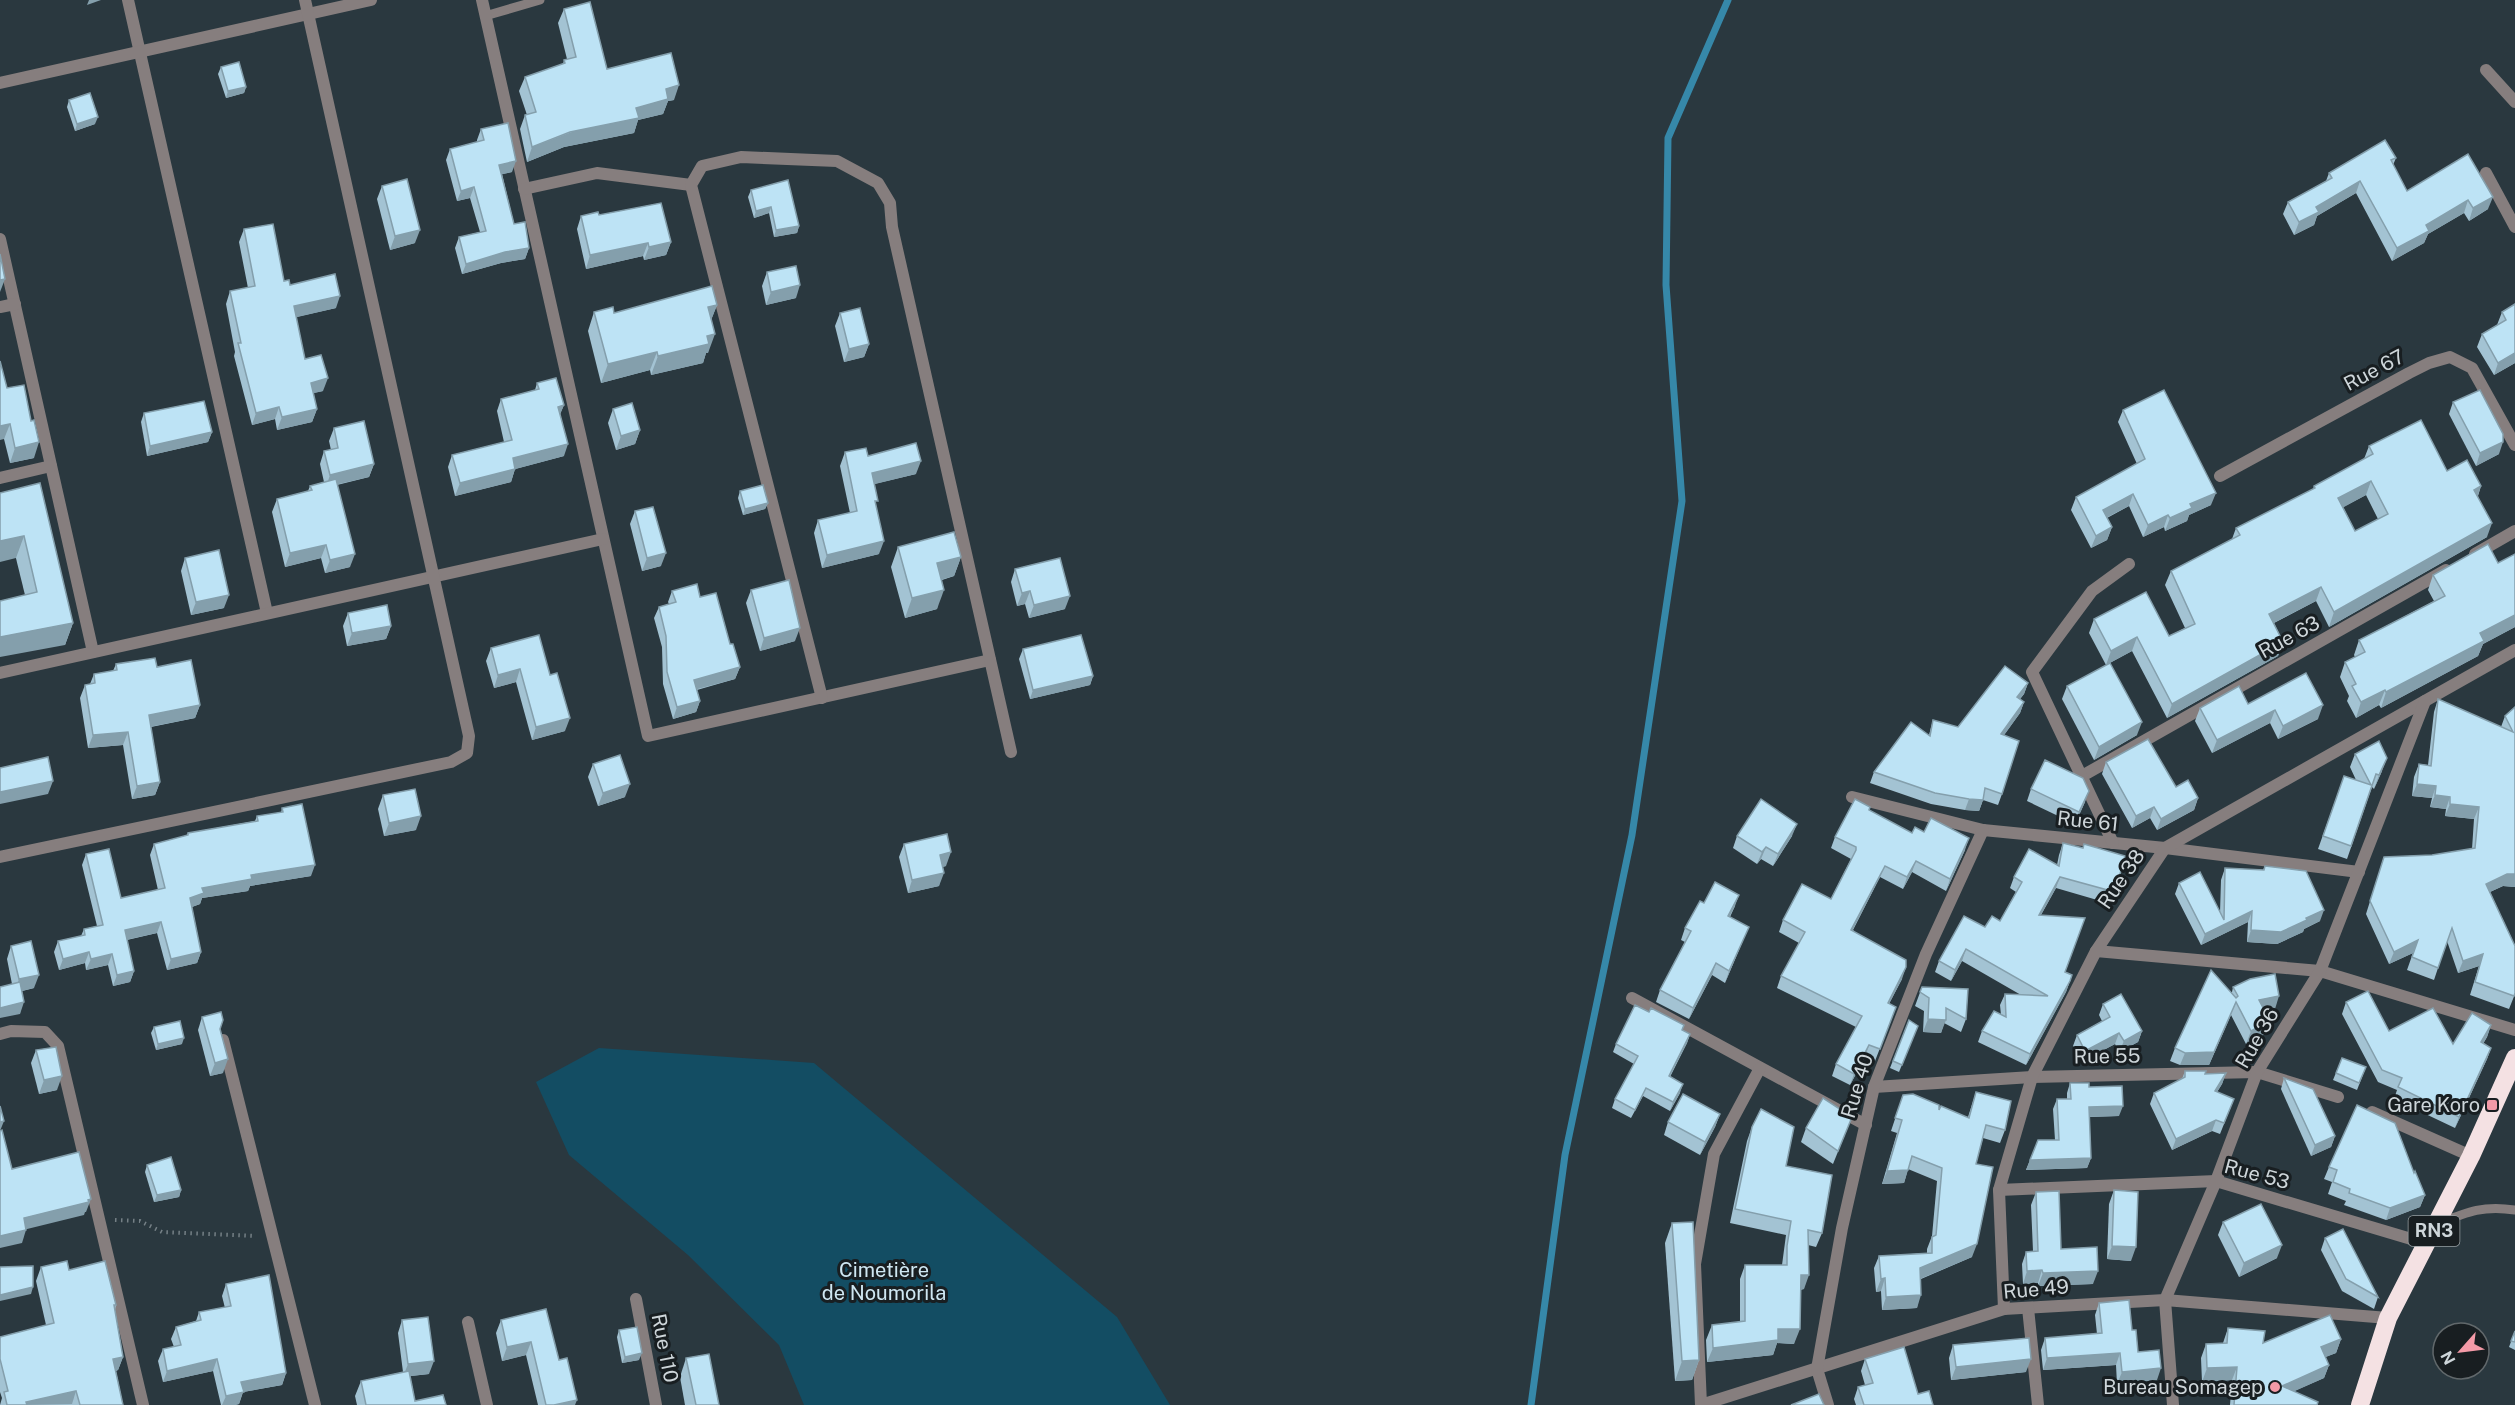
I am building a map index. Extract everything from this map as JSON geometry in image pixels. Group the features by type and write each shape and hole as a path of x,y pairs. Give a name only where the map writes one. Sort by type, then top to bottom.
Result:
{"highway":[{"name":"RN3","path":"2361,1405 2388,1318 2438,1224 2515,1058"}],"street":[{"path":"128,0 267,613"},
{"path":"0,857 451,762 467,753 469,736 435,576 305,0"},
{"path":"0,83 371,0"},
{"path":"482,0 648,736 990,660"},
{"path":"2486,70 2515,102"},
{"path":"822,698 691,185 702,166 741,157 837,161 878,183 890,203 892,227 1011,752"},
{"path":"524,189 597,173 691,185"},
{"path":"2486,173 2515,227"},
{"path":"0,239 93,652"},
{"path":"0,307 15,304"},
{"name":"Rue 67","path":"2220,476 2409,373 2429,363 2450,357 2472,368 2515,445"},
{"path":"0,478 51,466"},
{"name":"Rue 63","path":"2082,776 2515,531"},
{"path":"0,673 603,539"},
{"path":"2113,843 2032,672 2092,591 2129,564"},
{"name":"Rue 38","path":"2004,1310 1999,1190 2032,1077 2096,951 2165,848 2515,650"},
{"name":"Rue 36","path":"2173,1405 2165,1300 2216,1181 2257,1072 2320,971 2425,701"},
{"name":"Rue 61","path":"1852,797 1983,830 2165,848 2359,872"},
{"name":"Rue 40","path":"1817,1369 1842,1228 1874,1087 1926,954 1983,830"},
{"path":"2096,951 2320,971 2515,1030"},
{"path":"1632,998 1866,1125"},
{"path":"0,1034 11,1031 45,1032 58,1046 143,1405"},
{"path":"223,1040 315,1405"},
{"path":"1701,1405 1695,1264 1713,1154 1760,1068"},
{"name":"Rue 55","path":"1874,1087 2032,1077 2257,1072 2338,1097"},
{"path":"2372,1113 2471,1156"},
{"name":"Rue 53","path":"1999,1190 2216,1181 2428,1244"},
{"name":"Rue 110","path":"636,1299 656,1405"},
{"name":"Rue 49","path":"1701,1405 2004,1310 2165,1300 2388,1318"},
{"path":"2028,1308 2038,1405"},
{"path":"468,1322 487,1405"},
{"path":"1817,1369 1828,1405"}],"lane":[{"path":"485,16 540,0"},
{"path":"2438,1224 2466,1212 2494,1206 2515,1210"}],"path":[{"path":"99,1220 140,1221 162,1232 274,1236"}],"green space":[{"name":"Cimetière de Noumorila","path":"599,1048 814,1063 1117,1317 1170,1405 804,1405 779,1345 688,1255 569,1155 536,1082"}],"building":[{"path":"590,2 607,69 671,53 679,85 666,89 668,99 636,108 639,118 570,132 532,147 525,115 536,112 525,77 576,57 564,9"},
{"path":"239,62 246,87 228,91 221,67"},
{"path":"90,93 98,117 77,124 69,100"},
{"path":"508,123 516,161 499,165 514,224 525,222 529,248 505,252 466,264 459,237 486,231 474,187 461,191 450,149 484,140 481,129"},
{"path":"2385,140 2396,158 2391,160 2407,191 2468,154 2493,197 2473,208 2468,200 2426,225 2429,231 2397,248 2360,181 2316,207 2319,212 2299,222 2288,202 2332,178 2329,173"},
{"path":"407,179 420,230 395,236 382,186"},
{"path":"788,180 799,226 776,230 771,207 756,211 751,190"},
{"path":"661,203 671,242 649,247 648,243 590,255 581,216 598,212 599,215"},
{"path":"273,224 284,281 289,280 290,285 335,274 340,296 294,306 305,359 321,355 328,378 311,383 317,409 282,417 279,407 256,413 238,343 241,343 230,291 255,286 244,229"},
{"path":"0,254 5,279 0,280"},
{"path":"796,266 800,285 771,292 767,272"},
{"path":"712,286 717,305 708,307 715,334 707,336 709,344 658,356 657,352 608,364 594,312 613,307 614,313"},
{"path":"2515,304 2515,353 2498,363 2482,334 2506,320 2502,312"},
{"path":"860,308 869,344 849,349 840,313"},
{"path":"0,361 7,388 24,385 31,421 34,420 39,442 15,448 10,424 0,426"},
{"path":"556,378 564,405 558,407 568,444 513,458 515,469 460,483 452,455 512,440 501,399 539,389 537,383"},
{"path":"2164,390 2216,493 2190,504 2192,508 2170,518 2168,515 2148,525 2133,494 2103,510 2112,527 2096,536 2076,497 2145,459 2123,410"},
{"path":"2480,390 2503,434 2503,442 2480,453 2453,402"},
{"path":"204,401 212,432 150,446 144,413"},
{"path":"632,403 640,430 621,436 613,409"},
{"path":"2421,420 2447,471 2467,460 2481,486 2474,490 2492,523 2334,612 2321,587 2269,614 2283,642 2172,704 2137,637 2111,651 2094,619 2146,592 2169,636 2195,624 2171,571 2240,535 2236,528 2315,488 2314,486 2373,454 2369,446","holes":["2371,481 2388,514 2355,531 2338,498"]},
{"path":"364,421 374,464 330,475 324,451 338,448 334,428"},
{"path":"916,443 921,461 872,473 878,501 875,501 884,541 827,555 818,520 857,511 845,452 866,448 868,456"},
{"path":"336,479 355,554 330,560 326,545 290,553 277,499 312,490 310,486"},
{"path":"40,483 73,623 0,637 0,601 37,592 24,536 0,541 0,493"},
{"path":"763,485 768,503 745,509 740,491"},
{"path":"653,507 666,553 647,558 635,511"},
{"path":"954,532 961,557 937,563 944,590 912,598 898,547"},
{"path":"2488,544 2498,563 2515,554 2515,615 2480,633 2484,641 2386,692 2385,690 2361,702 2352,686 2356,684 2345,662 2365,652 2359,640 2445,596 2433,575"},
{"path":"219,550 229,595 196,602 185,558"},
{"path":"1060,558 1070,596 1034,605 1030,591 1022,593 1015,569"},
{"path":"789,580 800,628 764,638 751,590"},
{"path":"697,584 700,597 716,593 730,644 733,644 740,667 694,680 700,701 677,707 667,672 666,636 659,607 676,602 672,591"},
{"path":"387,605 391,626 352,633 348,613"},
{"path":"539,635 550,675 557,673 570,718 536,727 520,669 498,675 491,648"},
{"path":"1081,635 1093,676 1033,690 1023,649"},
{"path":"155,658 157,667 191,660 200,705 149,715 160,782 137,786 128,732 93,735 85,685 95,683 94,674 117,670 116,664"},
{"path":"2110,663 2142,722 2099,747 2067,686"},
{"path":"2005,666 2028,683 2017,697 2024,702 2001,734 2019,741 2002,794 1985,788 1983,800 1969,799 1935,793 1874,772 1911,722 1930,736 1933,720 1958,727"},
{"path":"2306,673 2323,705 2283,726 2275,710 2217,740 2200,708 2239,686 2248,704"},
{"path":"2438,699 2513,732 2505,716 2515,707 2515,874 2507,874 2486,884 2515,946 2514,996 2475,982 2483,954 2463,961 2452,928 2438,968 2412,957 2418,940 2394,952 2370,901 2384,857 2432,855 2475,848 2479,807 2450,804 2450,797 2435,795 2436,786 2417,784 2419,764 2431,766"},
{"path":"2148,739 2176,787 2188,780 2198,798 2161,819 2154,807 2136,816 2106,762"},
{"path":"2379,741 2387,758 2379,775 2376,774 2351,846 2323,836 2344,776 2371,785 2355,754"},
{"path":"620,755 630,784 603,793 593,764"},
{"path":"48,757 53,781 0,792 0,768"},
{"path":"2045,760 2083,778 2089,791 2079,812 2031,789"},
{"path":"415,789 421,816 389,823 383,795"},
{"path":"1761,799 1797,824 1778,854 1766,847 1762,852 1737,836"},
{"path":"1855,799 1870,807 1869,810 1912,833 1915,827 1924,832 1931,818 1969,838 1950,879 1916,861 1907,877 1885,866 1851,930 1906,960 1906,967 1888,1003 1896,1007 1880,1049 1869,1045 1854,1074 1836,1064 1862,1016 1781,976 1805,932 1783,920 1802,884 1831,899 1856,850 1856,847 1835,837"},
{"path":"302,804 315,865 251,875 252,879 202,888 204,893 190,898 201,952 171,959 161,922 125,930 134,971 117,975 112,954 91,959 89,952 63,959 58,941 85,935 84,929 103,925 86,854 109,849 121,898 165,888 154,844 188,835 188,833 258,821 257,816 283,812 282,808"},
{"path":"947,834 951,852 940,855 944,873 912,880 904,844"},
{"path":"2063,843 2083,848 2084,844 2125,856 2115,892 2060,877 2039,915 2085,918 2065,972 2072,975 2070,981 2030,1054 1982,1031 1994,1011 2006,1017 2005,994 2048,996 1966,949 1955,970 1939,961 1964,916 1985,927 1992,916 2000,921 2022,882 2014,877 2029,849 2059,866"},
{"path":"2265,866 2306,871 2324,910 2281,932 2251,930 2252,911 2205,934 2179,883 2200,872 2224,920 2225,868 2264,870"},
{"path":"1715,882 1739,895 1728,916 1749,927 1729,971 1716,963 1693,1008 1660,990 1691,931 1685,928 1700,901 1704,903"},
{"path":"31,941 39,975 19,979 11,946"},
{"path":"2211,970 2236,998 2238,996 2233,987 2250,979 2275,974 2279,996 2259,1000 2270,1021 2251,1031 2236,1002 2214,1052 2185,1053 2175,1048"},
{"path":"20,982 24,1002 0,1008 0,987"},
{"path":"1922,987 1968,989 1966,1019 1946,1008 1946,1020 1928,1019 1929,998 1920,992"},
{"path":"2368,991 2389,1031 2433,1008 2453,1044 2472,1013 2491,1025 2481,1042 2491,1048 2459,1117 2398,1087 2402,1078 2382,1070 2346,1002"},
{"path":"2121,994 2142,1031 2124,1041 2119,1033 2085,1051 2077,1035 2110,1017 2103,1004"},
{"path":"1635,1005 1649,1012 1651,1008 1684,1025 1682,1030 1690,1034 1669,1076 1683,1084 1673,1102 1646,1088 1635,1110 1615,1099 1638,1056 1616,1044"},
{"path":"221,1012 223,1020 220,1029 228,1059 215,1063 202,1017"},
{"path":"1909,1020 1918,1026 1902,1065 1893,1061"},
{"path":"180,1021 184,1038 158,1044 154,1027"},
{"path":"56,1047 62,1076 44,1080 36,1050"},
{"path":"2342,1058 2366,1067 2359,1083 2336,1073"},
{"path":"2185,1071 2206,1071 2205,1074 2226,1073 2215,1091 2234,1099 2224,1123 2216,1120 2176,1139 2154,1093 2185,1077"},
{"path":"2284,1078 2313,1089 2335,1136 2315,1145"},
{"path":"2070,1083 2089,1083 2089,1087 2122,1086 2123,1106 2089,1107 2091,1158 2030,1160 2038,1140 2059,1140 2057,1099 2071,1099"},
{"path":"1976,1092 2011,1101 2005,1130 1986,1125 1976,1164 1993,1167 1977,1244 1920,1268 1921,1295 1886,1297 1885,1278 1881,1279 1879,1256 1932,1253 1932,1237 1936,1235 1942,1168 1912,1156 1908,1170 1887,1171 1902,1120 1895,1118 1903,1095 1913,1094 1939,1105 1939,1110 1941,1106 1969,1118"},
{"path":"1683,1094 1720,1114 1705,1142 1668,1122"},
{"path":"1823,1098 1852,1117 1838,1151 1806,1128"},
{"path":"2357,1105 2395,1123 2425,1195 2390,1208 2349,1193 2350,1189 2333,1182 2337,1170 2329,1167"},
{"path":"0,1106 4,1121 0,1122"},
{"path":"1761,1109 1794,1127 1786,1166 1832,1175 1822,1233 1808,1230 1809,1275 1801,1275 1800,1329 1778,1329 1778,1340 1713,1348 1712,1325 1745,1321 1745,1265 1787,1265 1791,1221 1735,1209 1752,1127"},
{"path":"2,1130 12,1169 79,1152 91,1199 88,1200 89,1202 24,1218 26,1230 0,1236 0,1131"},
{"path":"171,1157 181,1190 157,1195 147,1165"},
{"path":"2114,1190 2138,1192 2136,1247 2112,1246"},
{"path":"2059,1191 2061,1249 2097,1247 2098,1271 2043,1273 2042,1270 2027,1271 2026,1252 2038,1251 2036,1192"},
{"path":"2261,1204 2282,1245 2244,1263 2223,1222"},
{"path":"1693,1222 1699,1360 1682,1361 1672,1223"},
{"path":"2343,1229 2378,1297 2346,1279 2325,1238"},
{"path":"67,1261 69,1270 105,1261 116,1305 114,1305 123,1357 113,1359 123,1405 80,1405 76,1391 26,1402 27,1405 7,1405 4,1392 8,1391 0,1359 0,1337 54,1323 41,1267"},
{"path":"33,1266 33,1287 0,1295 0,1267"},
{"path":"269,1275 286,1373 241,1382 244,1392 226,1396 217,1359 167,1371 163,1349 181,1345 176,1327 201,1320 199,1312 231,1306 226,1284"},
{"path":"2129,1300 2132,1330 2136,1330 2138,1352 2159,1350 2161,1368 2122,1372 2120,1353 2047,1358 2045,1338 2102,1333 2099,1303"},
{"path":"546,1309 559,1360 567,1358 577,1400 554,1405 546,1405 531,1342 507,1347 501,1320"},
{"path":"2330,1315 2341,1339 2321,1347 2329,1365 2282,1386 2318,1402 2317,1405 2234,1405 2237,1367 2207,1368 2206,1344 2227,1343 2228,1328 2265,1331 2263,1343"},
{"path":"428,1317 434,1361 408,1364 402,1320"},
{"path":"637,1327 642,1353 625,1357 619,1330"},
{"path":"2029,1338 2031,1359 1956,1367 1953,1345"},
{"path":"1904,1347 1918,1394 1929,1391 1933,1405 1864,1405 1858,1387 1873,1383 1865,1359"},
{"path":"709,1354 719,1405 696,1405 686,1358"},
{"path":"409,1371 415,1401 443,1395 446,1405 366,1405 361,1381"},
{"path":"1819,1394 1824,1405 1791,1405"}],"waterway":[{"path":"1531,1405 1565,1155 1632,835 1682,501 1666,285 1668,138 1728,0"}],"place":[{"name":"Gare Koro","path":"2492,1105"},
{"name":"Bureau Somagep","path":"2275,1387"}]}
